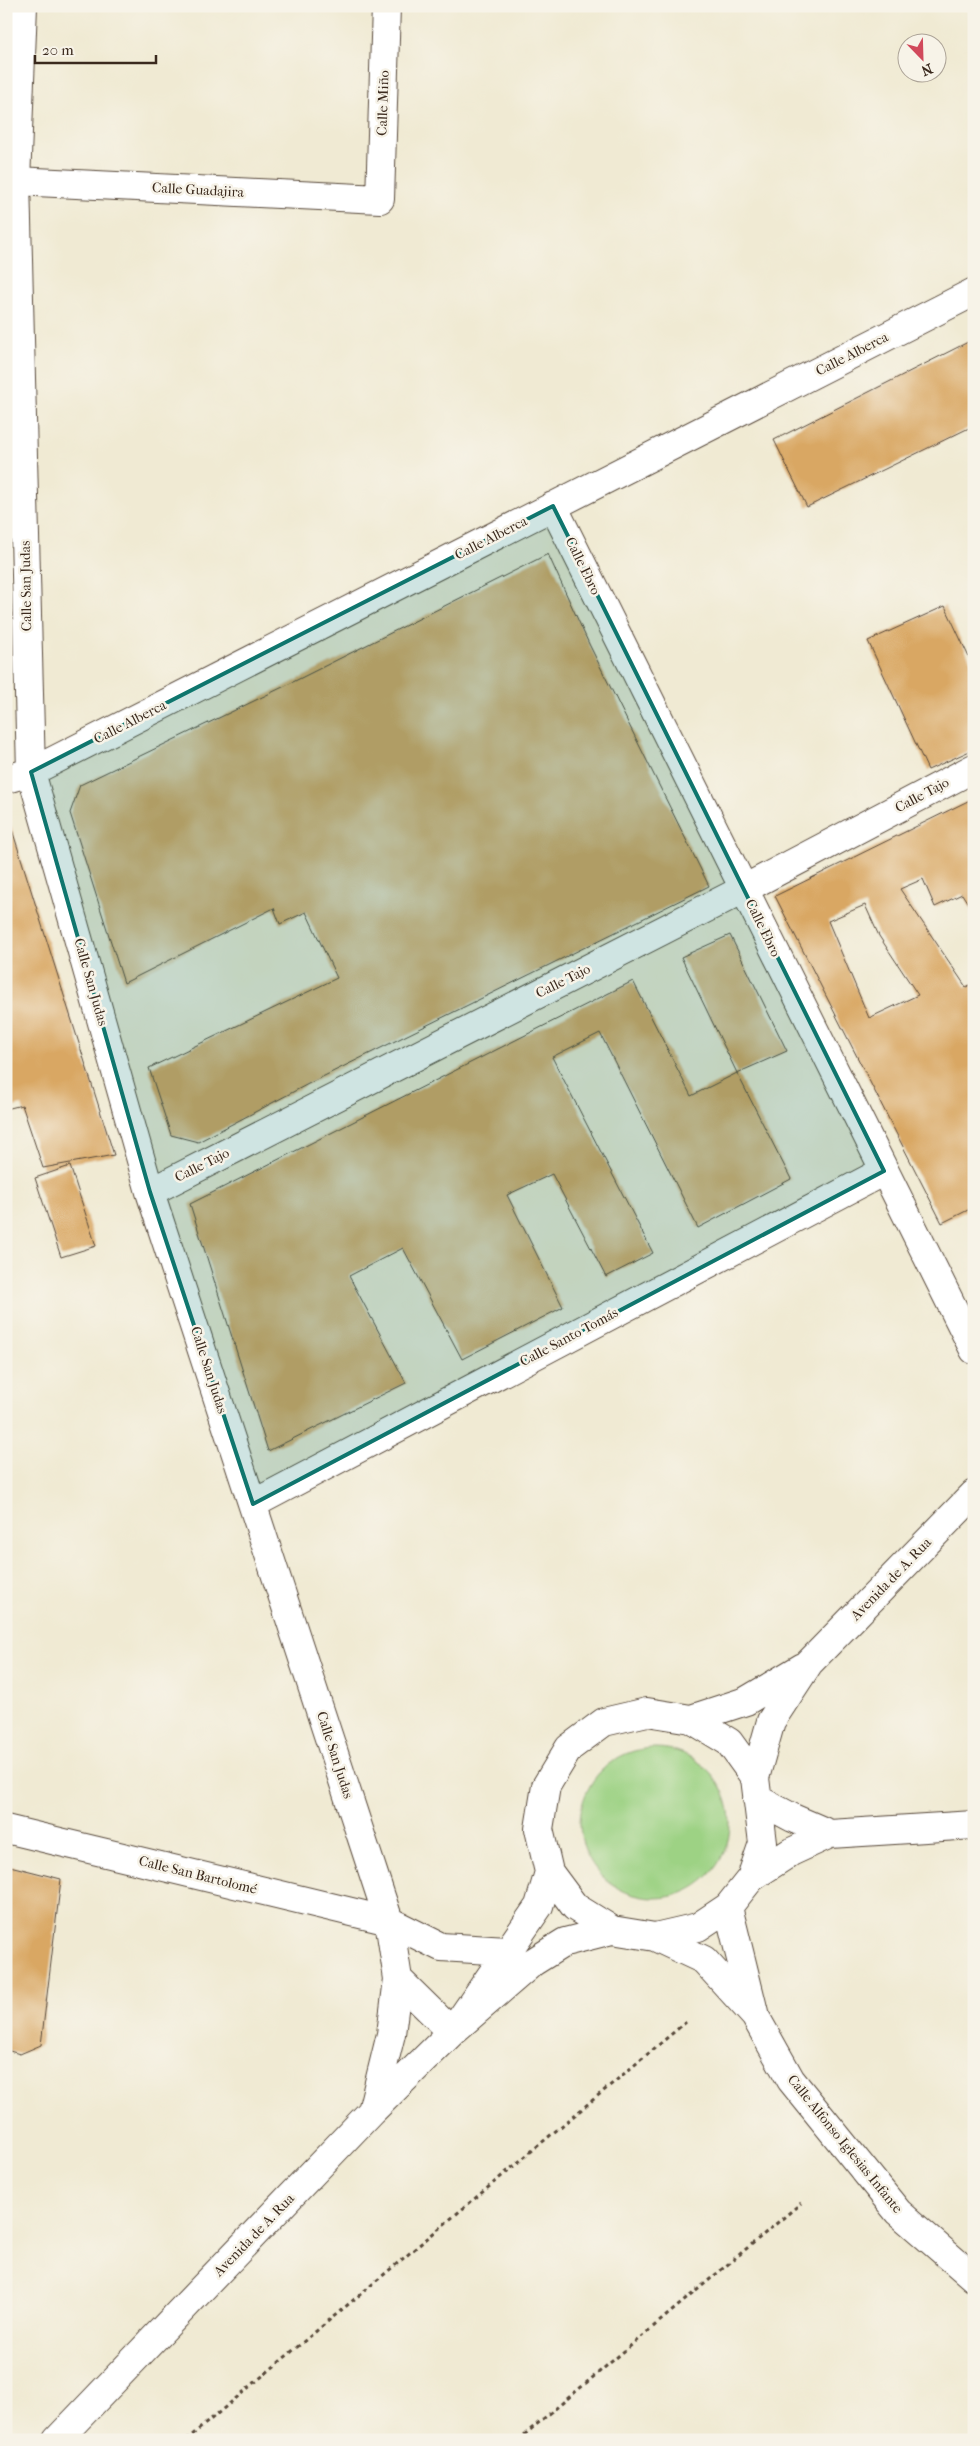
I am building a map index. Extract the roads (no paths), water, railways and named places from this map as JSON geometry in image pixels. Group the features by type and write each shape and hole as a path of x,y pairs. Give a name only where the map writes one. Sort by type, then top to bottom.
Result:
{"street":[{"name":"Calle San Judas","path":"23,6 16,181 19,776 150,1192 390,1921 398,1978 391,2034 372,2111"},
{"name":"Calle Miño","path":"380,200 386,6"},
{"name":"Calle Guadajira","path":"16,181 380,200"},
{"name":"Calle Alberca","path":"19,776 974,292"},
{"name":"Calle Ebro","path":"553,506 974,1350"},
{"name":"Calle Tajo","path":"150,1192 744,889 974,768"},
{"name":"Calle Santo Tomás","path":"253,1504 884,1171"},
{"name":"Avenida de A. Rua","path":"756,1789 771,1720 809,1663 974,1494"},
{"name":"Avenida de A. Rua","path":"691,1719 746,1701 809,1663"},
{"path":"830,1834 793,1818 756,1789 729,1742 691,1719 647,1712 604,1722 569,1748 546,1786 539,1829 549,1872 575,1907 612,1930 655,1937 698,1927 728,1907 751,1878 791,1852 830,1834 974,1825"},
{"path":"751,1878 763,1843 756,1789"},
{"name":"Calle San Bartolomé","path":"6,1829 390,1921"},
{"name":"Avenida de A. Rua","path":"452,2032 539,1906 549,1872"},
{"name":"Calle Alfonso Iglesias Infante","path":"728,1907 755,2016"},
{"path":"390,1921 441,1947 508,1951"},
{"name":"Avenida de A. Rua","path":"57,2440 372,2111 452,2032 533,1962 565,1942 612,1930"},
{"name":"Calle Alfonso Iglesias Infante","path":"655,1937 704,1960 755,2016 791,2080 898,2212 974,2278"},
{"path":"398,1978 452,2032"}]}
